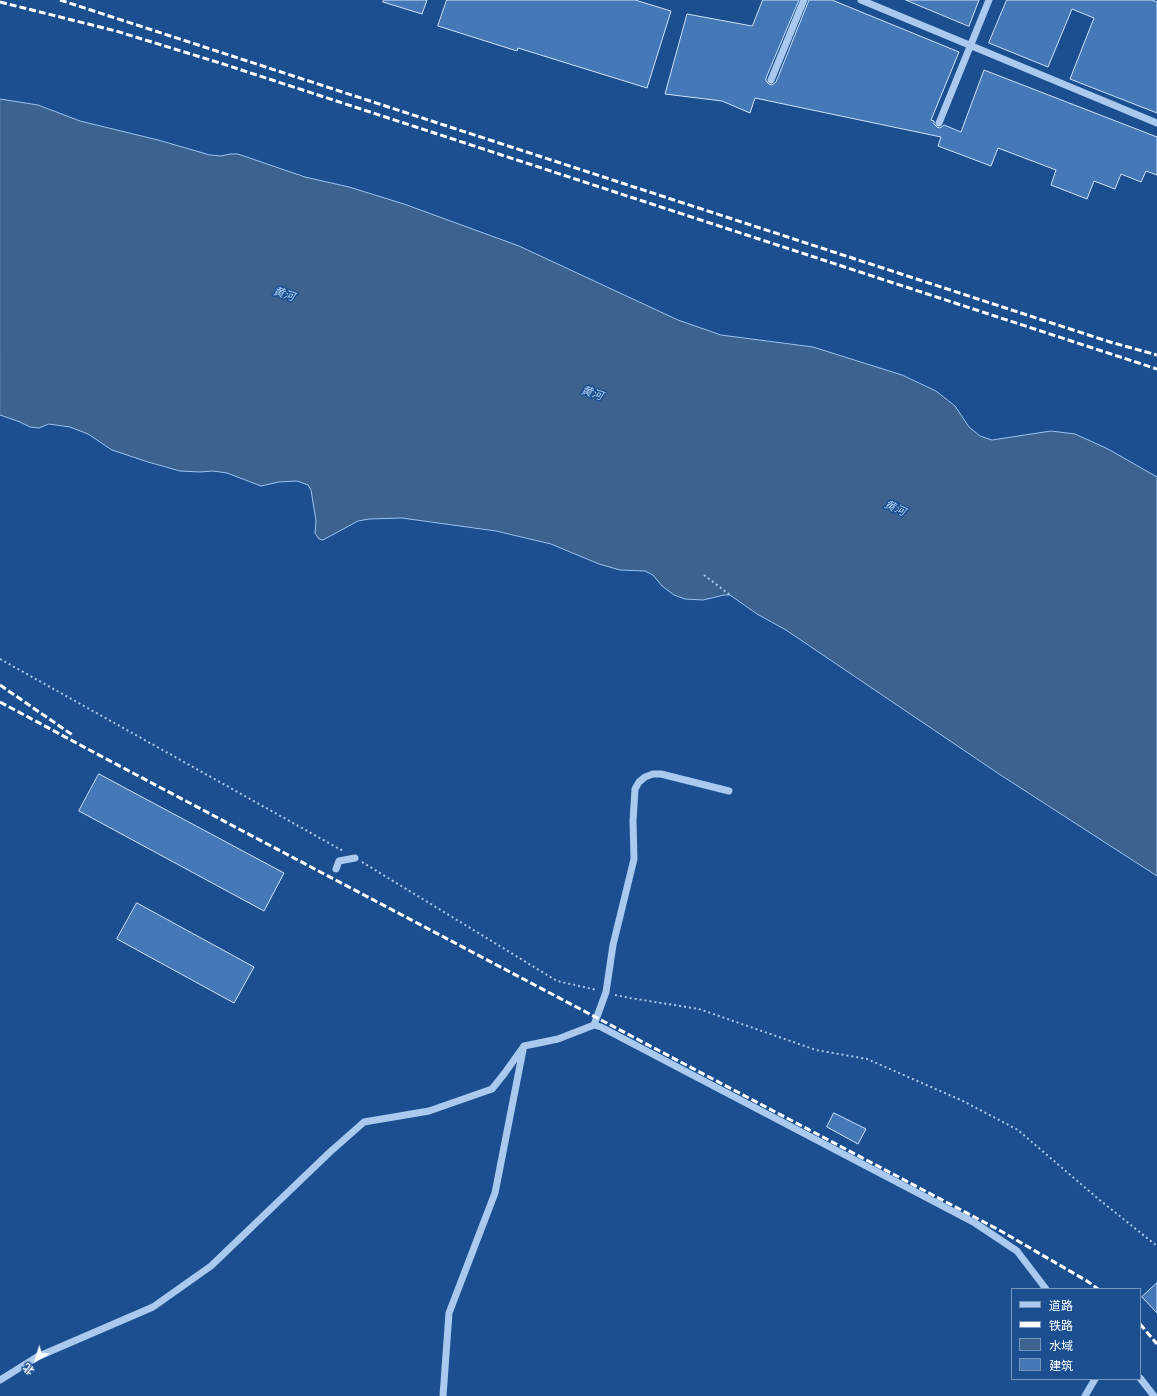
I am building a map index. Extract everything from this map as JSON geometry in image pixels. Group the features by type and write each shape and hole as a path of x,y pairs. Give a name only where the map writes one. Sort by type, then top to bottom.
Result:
{"street":[{"path":"771,80 804,0"},
{"path":"861,0 1157,122"},
{"path":"939,123 990,0"},
{"path":"594,1025 606,992 613,945 634,859 633,821 635,789 639,782 653,774 661,774 729,791"},
{"path":"336,869 339,861 355,858"},
{"path":"0,1380 38,1357 153,1307 211,1266 319,1162 364,1122 429,1111 492,1089 524,1046 558,1039 594,1025 601,1027 974,1223 1017,1251 1045,1288"},
{"path":"443,1396 449,1314 495,1193 524,1046"},
{"path":"1141,1379 1154,1396"},
{"path":"1086,1396 1094,1380"}],"path":[{"path":"704,575 730,595"},
{"path":"0,659 355,858 557,981 630,998 699,1009 816,1050 867,1059 963,1101 1018,1130 1096,1197 1157,1246"}],"water":[{"name":"黄河","path":"0,99 38,105 80,121 158,140 210,155 221,156 238,154 305,177 349,187 404,204 519,246 678,320 721,335 813,347 902,375 936,391 955,406 969,427 980,436 992,440 1051,431 1075,434 1108,449 1157,477 1157,876 999,774 786,630 757,614 730,595 703,600 685,599 674,595 662,586 653,575 645,571 620,570 599,564 551,544 496,531 402,518 369,519 358,521 323,540 319,539 315,533 316,521 311,490 308,485 297,481 279,482 261,486 227,473 213,471 180,471 112,450 88,434 70,427 49,424 39,428 30,427 0,415"}],"building":[{"path":"384,0 427,0 422,14 383,2"},
{"path":"447,0 635,0 671,11 647,88 518,48 517,51 438,26"},
{"path":"763,0 799,0 766,78 766,81 769,84 772,85 776,82 809,0 832,0 959,52 931,120 934,121 934,124 937,127 940,128 944,125 961,132 984,70 1157,137 1157,175 1146,171 1141,182 1121,174 1115,189 1094,181 1087,199 1051,185 1056,170 998,148 991,166 938,146 941,137 755,98 750,113 722,101 665,94 687,14 752,26"},
{"path":"906,0 979,0 969,26"},
{"path":"1007,0 1152,0 1157,2 1157,113 1070,79 1094,18 1072,9 1048,67 989,43"},
{"path":"99,774 284,873 264,911 79,811"},
{"path":"137,903 254,967 234,1003 117,939"},
{"path":"834,1113 866,1129 858,1144 827,1127"},
{"path":"1157,1283 1157,1313 1142,1297"}],"railway":[{"path":"60,0 1110,342 1157,355"},
{"path":"0,2 116,31 220,63 1157,369"},
{"path":"0,685 74,736"},
{"path":"0,702 999,1230 1097,1288"},
{"path":"1141,1325 1157,1344"}]}
